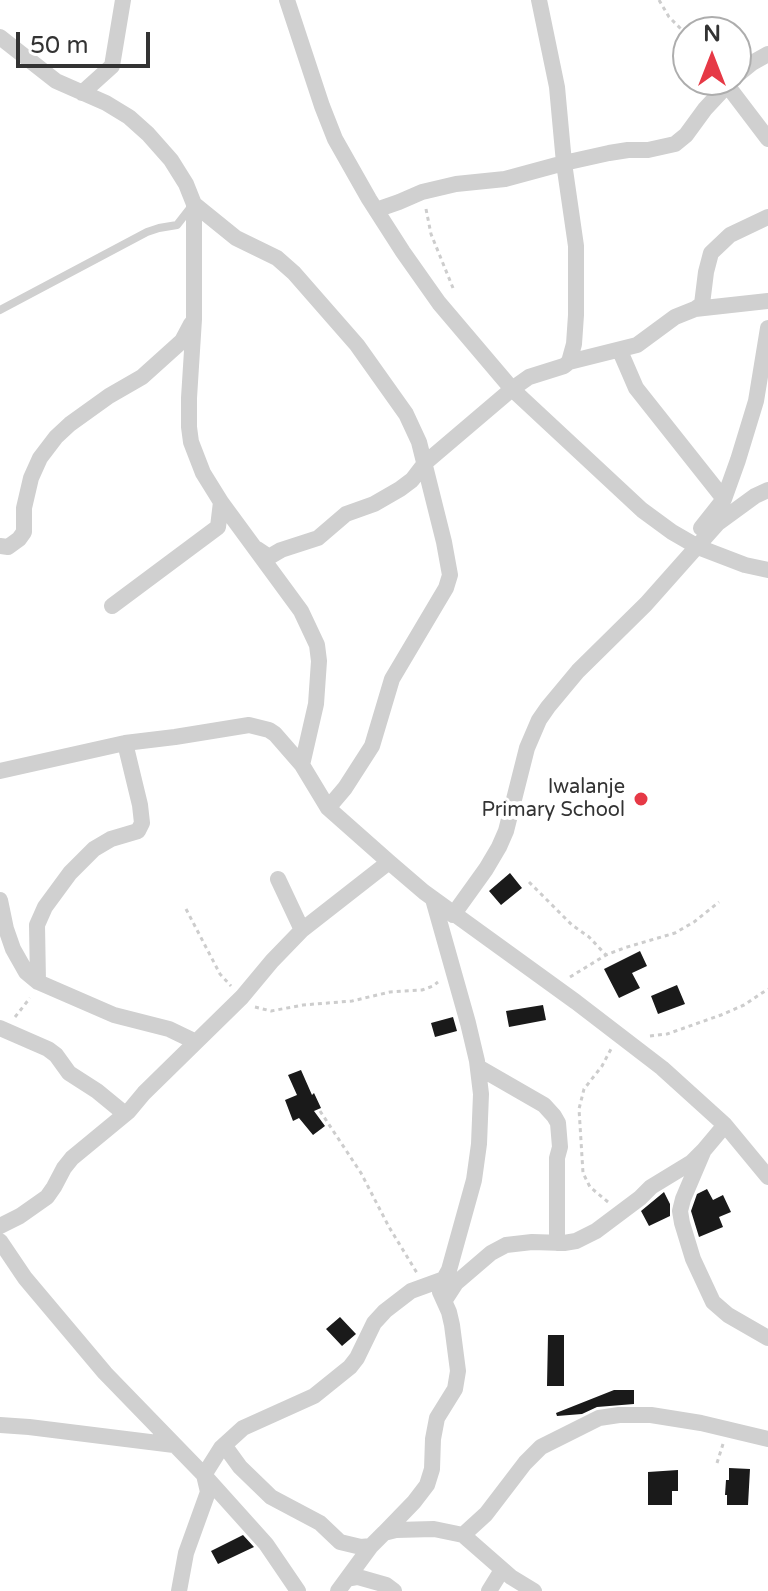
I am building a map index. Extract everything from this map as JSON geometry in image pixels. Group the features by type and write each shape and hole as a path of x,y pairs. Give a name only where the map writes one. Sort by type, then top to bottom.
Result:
{"street":[{"path":"82,93 112,66 123,0"},
{"path":"287,0 335,139 376,210 439,303 512,389 642,510 694,545 745,565 768,570"},
{"path":"539,0 557,87 576,246 576,315 569,362"},
{"path":"0,37 56,81 129,117 180,172 194,204 194,319 189,398 191,442 203,473 221,502 301,611 318,651 316,704 302,765"},
{"path":"376,210 422,192 456,184 505,179 564,163 675,144 717,96"},
{"path":"742,96 768,139"},
{"path":"194,204 236,238 277,258 330,312 357,345 406,414 419,442 447,558 448,583 392,679 372,746 328,808"},
{"path":"256,548 269,557 318,538 346,514 374,504 412,480 425,463 529,377 569,362 637,345 675,317 695,309 702,304 711,253 730,235 768,217"},
{"path":"695,309 768,301"},
{"path":"0,546 8,547 24,532 24,508 31,478 40,458 56,437 109,396 142,377 182,341 194,319"},
{"path":"453,915 486,869 506,831 527,748 539,720 570,680 646,604 694,545 724,499 756,401 768,328"},
{"path":"620,351 636,388 724,499"},
{"path":"694,545 718,523 768,490"},
{"path":"112,606 218,527 221,502"},
{"path":"0,771 125,743 253,725 272,732 302,765 328,808 453,915 662,1068 725,1125 768,1177"},
{"path":"38,982 37,925 45,907 70,873 94,849 111,839 138,831 142,823 125,743"},
{"path":"0,1226 47,1197 72,1158 125,1114 242,997 302,930 389,862"},
{"path":"278,879 302,930"},
{"path":"179,1591 186,1553 208,1492 204,1475 224,1445 243,1428 314,1396 350,1367 374,1323 385,1311 411,1291 444,1279 449,1270 474,1180 481,1094 468,1023 433,899"},
{"path":"0,900 13,949 26,972 38,982 114,1015 169,1029 196,1042"},
{"path":"4,1030 48,1049 69,1073 125,1114"},
{"path":"478,1067 544,1105 558,1123 557,1243"},
{"path":"445,1300 456,1283 491,1253 506,1245 564,1243 596,1231 651,1187 692,1162 725,1125"},
{"path":"704,1150 680,1211 693,1259 713,1302 728,1315 768,1338"},
{"path":"0,1241 25,1278 105,1373 266,1544 298,1591"},
{"path":"343,1585 371,1546 403,1515 427,1485 432,1469 437,1418 455,1389 458,1371 445,1300 431,1284"},
{"path":"463,1535 502,1496 518,1471 541,1447 599,1418 651,1415 768,1439"},
{"path":"0,1425 174,1445"},
{"path":"224,1445 240,1467 271,1497 320,1523 340,1542 371,1546"},
{"path":"384,1533 434,1529 463,1535 502,1570 534,1591"},
{"path":"489,1591 502,1570"},
{"path":"343,1585 358,1577 386,1585 394,1591"}],"lane":[{"path":"0,310 147,232 177,225 194,204"}],"path":[{"path":"659,0 672,20"},
{"path":"422,192 431,234 453,288"},
{"path":"529,882 606,955"},
{"path":"552,986 606,955 675,933 719,902"},
{"path":"186,909 220,974 254,1006 271,1011 352,1001 390,992 422,990 440,980 451,962"},
{"path":"4,1030 30,999 38,982"},
{"path":"618,1214 590,1187 583,1173 579,1109 584,1089 602,1066 619,1034 640,1038 667,1034 744,1005 768,989"},
{"path":"320,1111 361,1173 419,1277 431,1284"}],"building":[{"path":"510,873 522,888 501,905 489,891"},
{"path":"640,951 647,966 632,973 640,988 619,998 604,969"},
{"path":"677,985 685,1004 658,1014 651,996"},
{"path":"543,1005 546,1020 509,1027 506,1011"},
{"path":"453,1017 457,1031 435,1037 431,1023"},
{"path":"301,1070 321,1108 314,1111 325,1126 313,1135 299,1118 293,1121 285,1100 297,1095 288,1075"},
{"path":"707,1189 713,1200 723,1195 731,1212 719,1217 723,1227 699,1237 691,1211 697,1194"},
{"path":"664,1192 670,1204 670,1216 649,1226 641,1211"},
{"path":"340,1317 356,1334 342,1346 326,1329"},
{"path":"548,1335 564,1335 564,1386 547,1386"},
{"path":"614,1390 634,1390 634,1404 597,1407 582,1414 557,1416 556,1413"},
{"path":"729,1468 750,1469 748,1505 727,1505 725,1495"},
{"path":"678,1470 678,1491 672,1491 672,1505 648,1505 648,1472"},
{"path":"243,1535 254,1547 218,1564 211,1551"}],"place":[{"name":"Iwalanje Primary School","path":"641,799"}]}
